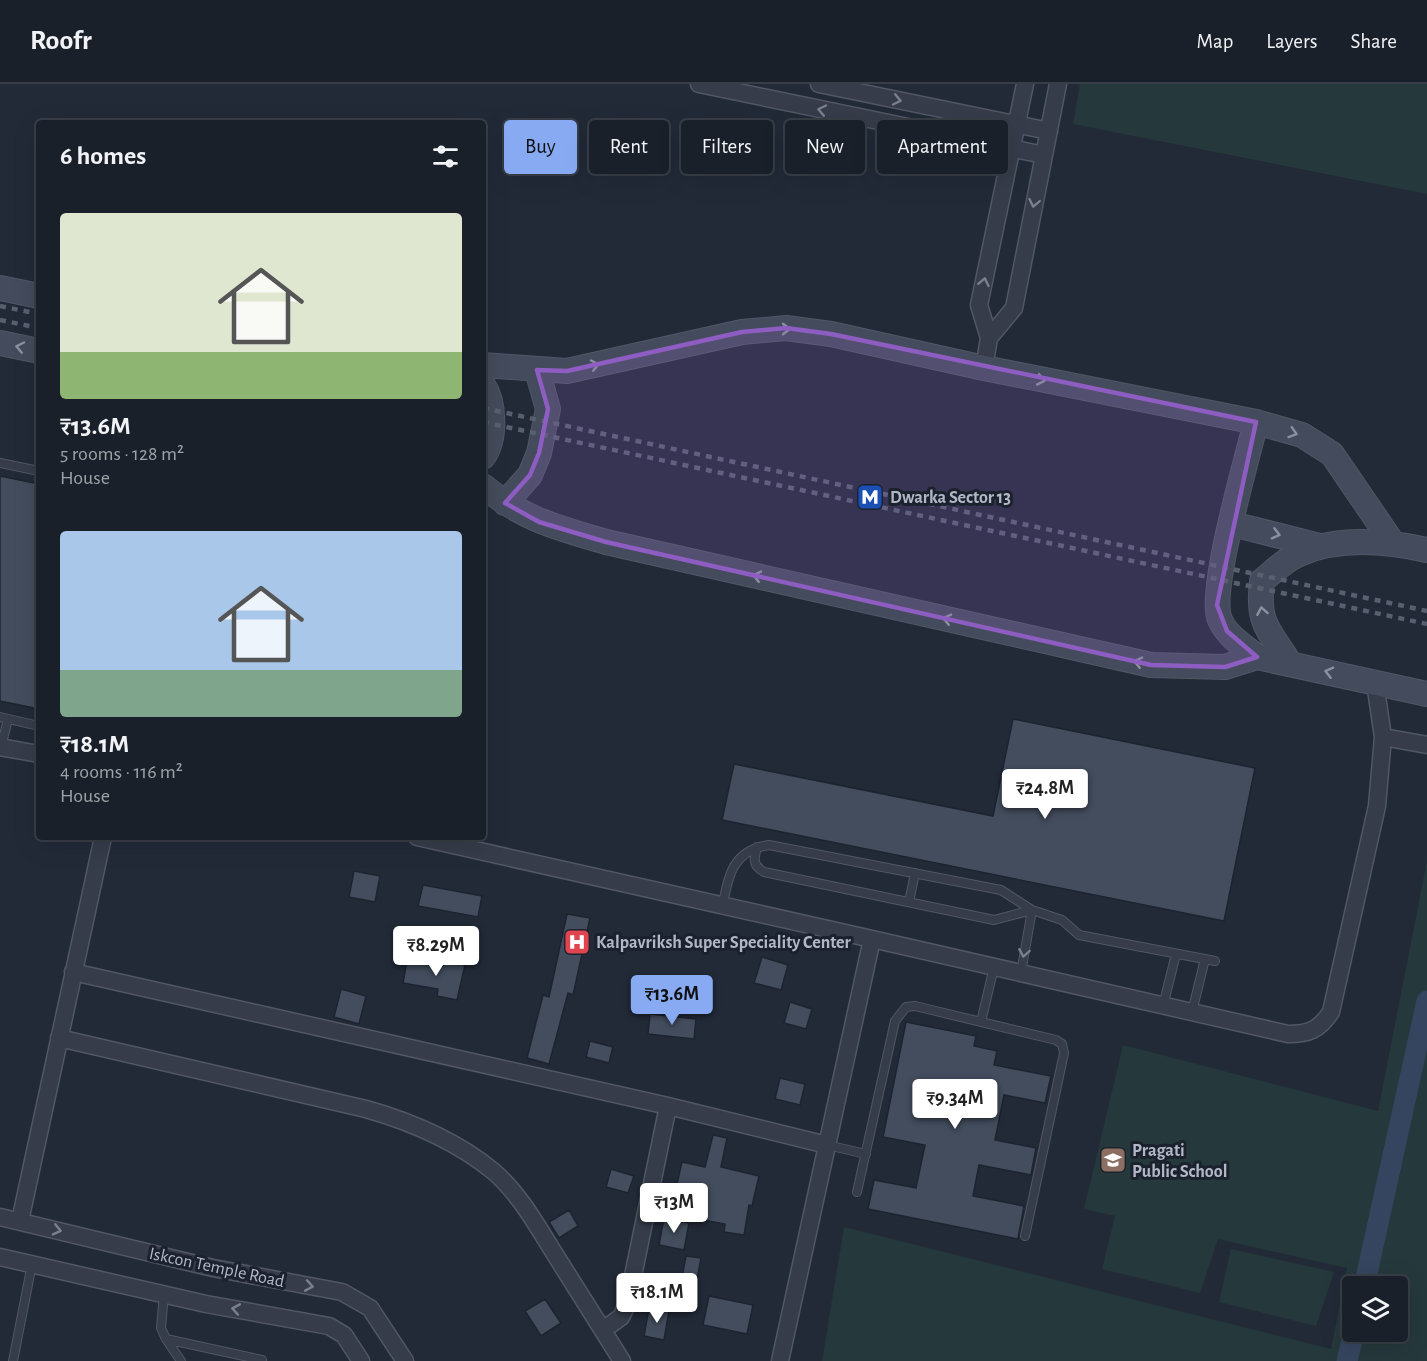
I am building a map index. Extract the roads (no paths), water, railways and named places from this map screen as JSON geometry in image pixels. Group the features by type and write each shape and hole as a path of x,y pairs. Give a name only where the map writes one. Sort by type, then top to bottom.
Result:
{"street":[{"path":"699,84 1044,155"},
{"path":"819,84 1048,131"},
{"path":"984,368 989,339 979,305 1025,84"},
{"path":"989,339 1014,308 1058,84"},
{"path":"0,288 36,295"},
{"path":"486,365 567,371 742,332 786,328 831,334 984,368 1256,422 1302,435 1332,454 1392,542"},
{"path":"0,343 36,350"},
{"path":"505,503 530,475 539,453 548,409 537,370"},
{"path":"486,393 492,409 489,446 486,452"},
{"path":"1256,422 1232,524 1217,604 1219,619 1227,631 1257,657"},
{"path":"486,488 505,503 539,522 606,542 1151,665 1224,667 1257,657 1289,662 1427,694"},
{"path":"1232,524 1320,546"},
{"path":"1289,662 1267,631 1262,617 1260,602 1262,581 1297,554 1320,546 1392,542 1427,550"},
{"path":"430,840 1288,1034 1307,1034 1322,1026 1331,1012 1377,806 1383,737 1375,682"},
{"path":"1383,737 1427,745"},
{"path":"0,747 36,753"},
{"path":"20,1221 102,840"},
{"path":"780,1361 872,939"},
{"path":"73,972 668,1106 827,1145"},
{"path":"59,1038 366,1109 412,1124 442,1137 493,1172 511,1190 622,1361"},
{"path":"603,1330 621,1317 627,1305 668,1106"},
{"name":"Iskcon Temple Road","path":"0,1217 213,1268 342,1292 370,1308 405,1361"},
{"name":"Iskcon Temple Road","path":"0,1257 164,1294 329,1326 344,1335 361,1361"}],"lane":[{"path":"0,463 36,470"},
{"path":"0,747 4,718 36,725"},
{"path":"723,905 730,870 738,858 757,847 769,845 1001,890 1032,910 1062,920 1079,935 1215,962"},
{"path":"757,847 754,860 756,868 764,872 994,920 1032,910"},
{"path":"909,902 915,873"},
{"path":"1021,974 1032,910"},
{"path":"1163,1006 1176,954"},
{"path":"1192,1012 1204,959"},
{"path":"981,1022 994,967"},
{"path":"857,1192 895,1021 906,1007 915,1006 1056,1040 1062,1044 1064,1053 1025,1236"},
{"path":"827,1145 866,1154"},
{"path":"13,1361 32,1264"},
{"path":"164,1294 161,1328 181,1361"},
{"path":"166,1339 264,1361"}],"waterway":[{"path":"1366,1276 1427,1001"},
{"path":"1347,1361 1352,1342"}],"railway":[{"path":"0,306 36,313"},
{"path":"0,320 36,327"},
{"path":"486,409 1427,611"},
{"path":"486,423 1427,624"}],"place":[{"name":"Dwarka Sector 13","path":"870,497"},
{"name":"Kalpavriksh Super Speciality Center","path":"577,942"},
{"name":"Pragati Public School","path":"1113,1160"}]}
